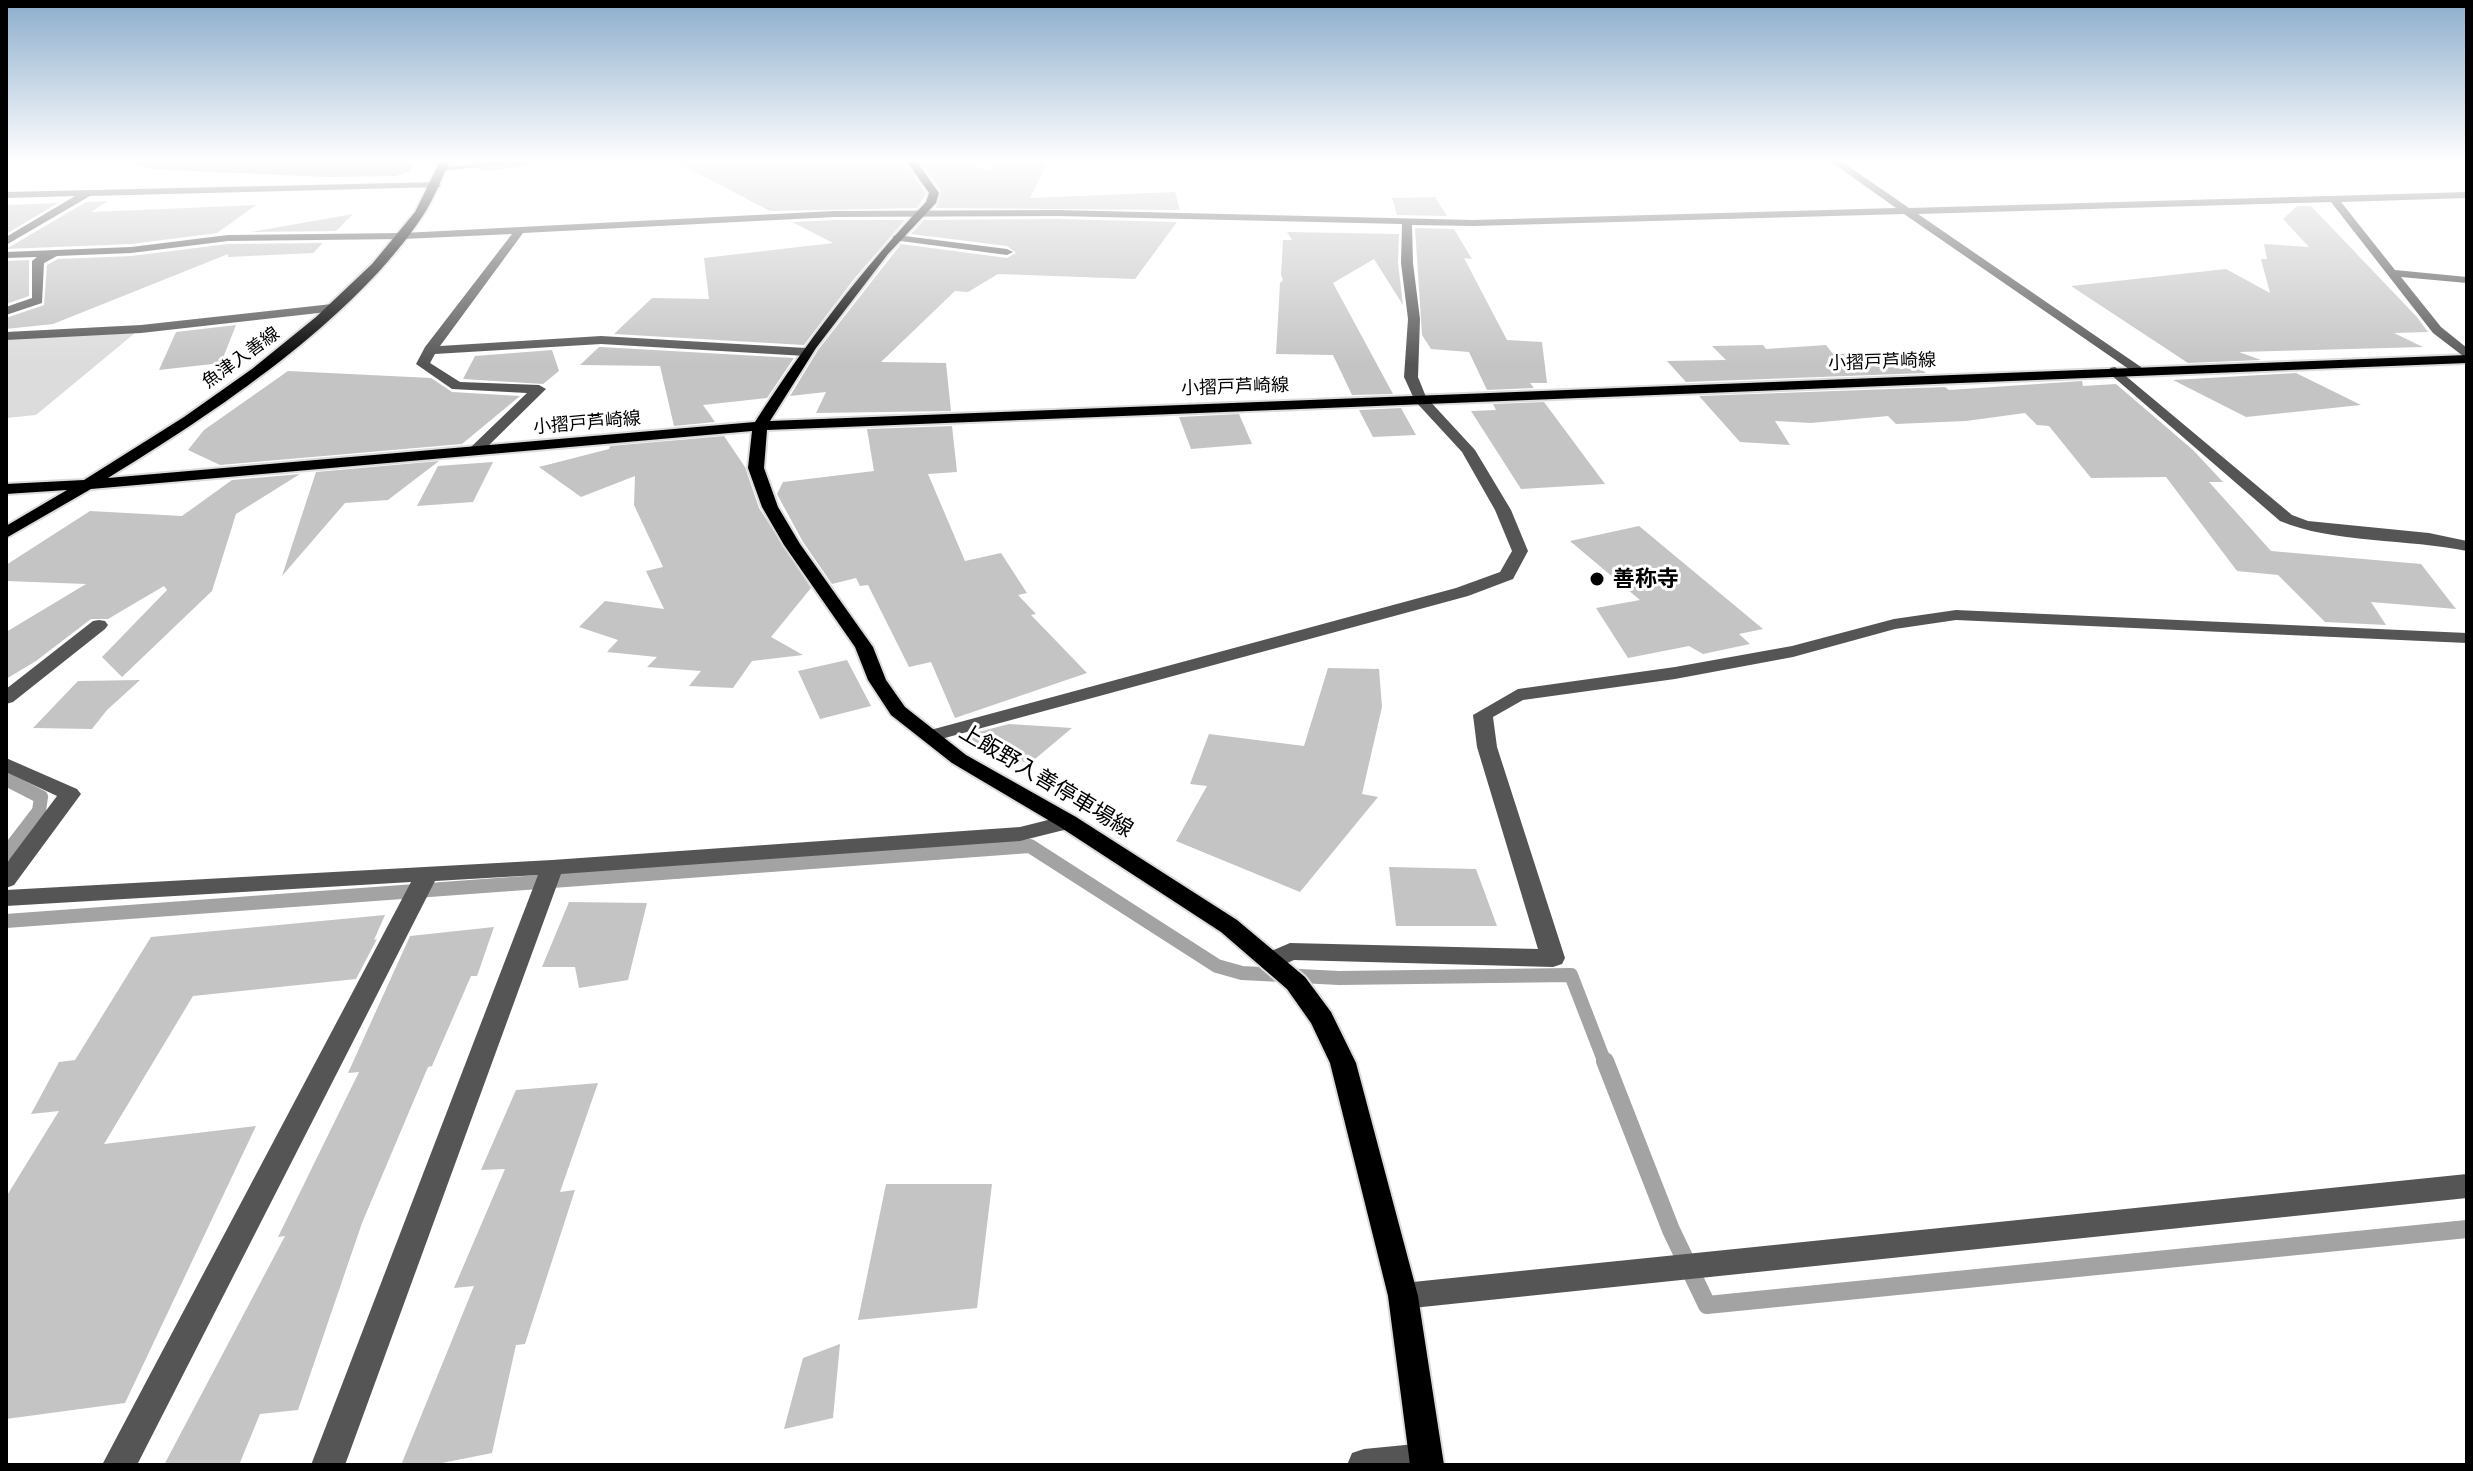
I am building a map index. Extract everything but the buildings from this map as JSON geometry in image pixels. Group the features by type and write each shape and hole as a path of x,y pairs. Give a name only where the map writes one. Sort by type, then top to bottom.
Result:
{"main road":[{"name":"魚津入善線","path":"6,533 94,483 310,329 409,228"},
{"name":"上飯野入善停車場線","path":"907,228 806,352 760,426 756,468 770,507 792,545 864,647 877,680 898,711 959,759 1068,822 1229,926 1296,983 1322,1019 1343,1063 1403,1296 1427,1462"},
{"name":"小摺戸芦崎線","path":"6,489 760,426 2467,357"}],"street":[{"path":"6,242 30,228"},
{"path":"6,255 131,250 228,238 403,236 566,228"},
{"path":"930,736 1462,592 1507,575 1520,551 1503,510 1468,450 1420,398 1411,377 1414,319 1407,263 1407,228"},
{"path":"1933,228 2136,370"},
{"path":"2357,228 2437,330 2467,357"},
{"path":"476,450 539,389 457,386 423,364 430,350 520,230"},
{"path":"897,238 1007,252"},
{"path":"6,311 38,300 38,261 57,252"},
{"path":"2394,273 2467,280"},
{"path":"6,336 141,329 332,308"},
{"path":"430,350 601,340 806,352"},
{"path":"2115,371 2286,518 2305,526 2429,538 2467,546"},
{"path":"1271,961 1290,951 1553,958 1487,747 1483,715 1518,695 1734,662 1793,651 1894,624 1956,615 2467,638"},
{"path":"6,698 99,625"},
{"path":"6,764 70,794 6,880"},
{"path":"6,898 552,867 1020,834 1068,822"},
{"path":"328,1465 552,867"},
{"path":"119,1465 427,874"},
{"path":"1403,1296 2467,1186"},
{"path":"1364,1465 1427,1462"}],"shaded area":[{"path":"135,333 36,415 6,418 6,339"}],"waterway":[{"path":"6,779 41,797 39,811 6,854"},
{"path":"6,921 1030,846 1217,966 1242,973 1339,978 1571,975 1605,1063"},
{"path":"1605,1061 1671,1230 1707,1305 2467,1229"}],"place":[{"name":"善称寺","path":"1597,579"}]}
